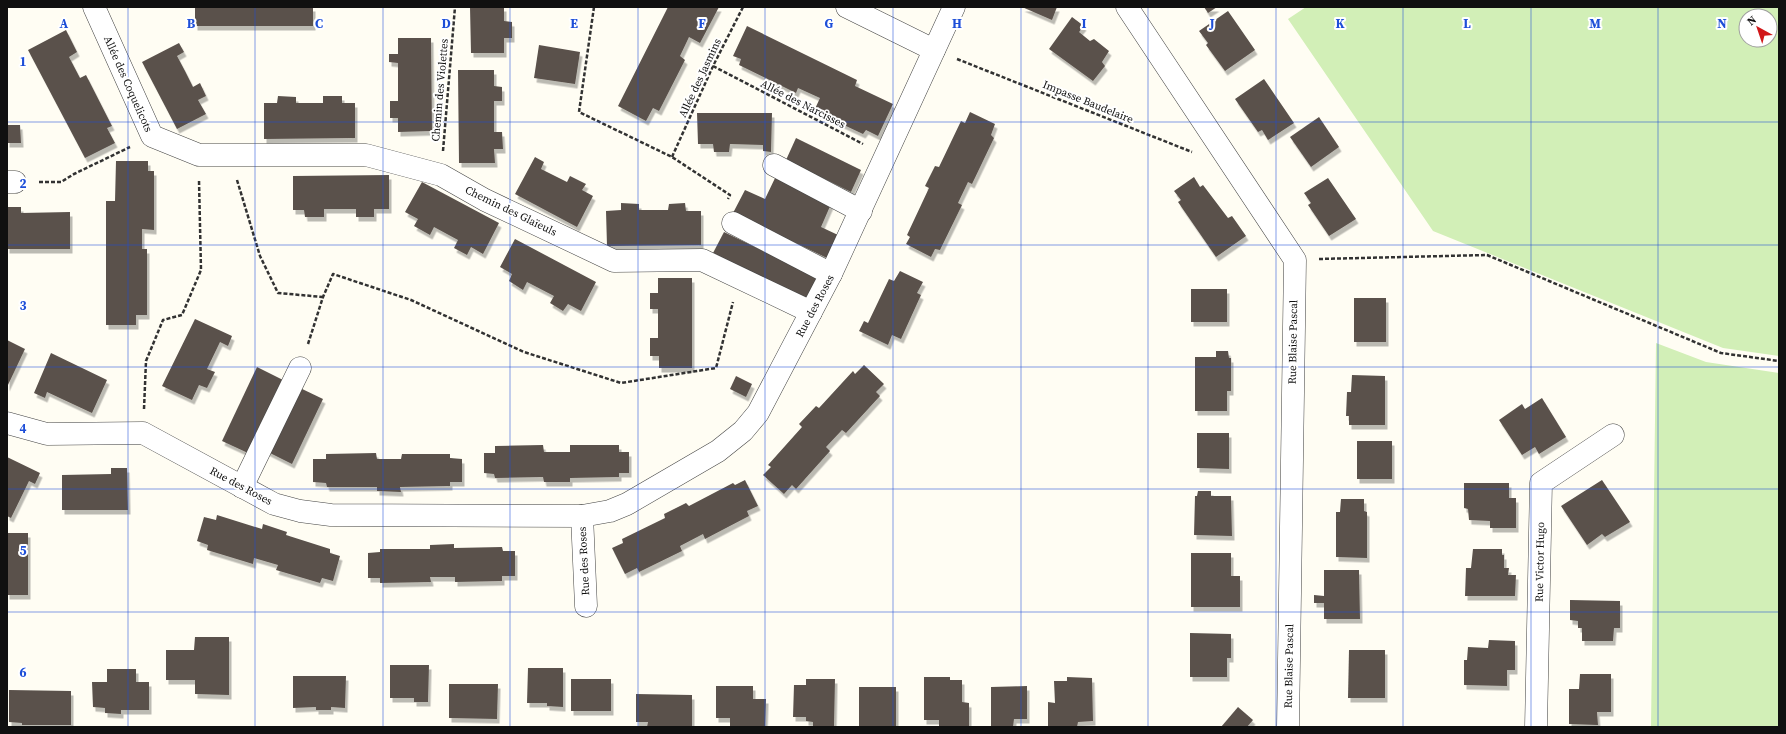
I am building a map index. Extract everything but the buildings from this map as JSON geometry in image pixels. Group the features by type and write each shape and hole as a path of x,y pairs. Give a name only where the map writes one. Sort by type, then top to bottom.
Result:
{"street":[{"name":"Allée des Coquelicots","path":"94,7 152,136 199,155"},
{"path":"847,7 934,50"},
{"name":"Rue des Roses","path":"7,423 47,434 143,433 274,504 300,511 331,514 582,516 610,511 627,504 718,451 743,431 758,413 831,274 954,7"},
{"path":"1126,7 1295,260"},
{"name":"Chemin des Glaïeuls","path":"199,155 366,155 441,175 485,200 614,261 702,260 811,312"},
{"path":"774,165 861,211"},
{"path":"733,223 831,274"},
{"name":"Rue Blaise Pascal","path":"1288,727 1295,260"},
{"path":"242,488 300,368"},
{"name":"Rue Victor Hugo","path":"1536,727 1541,483 1614,435"},
{"name":"Rue des Roses","path":"582,516 586,606"}],"path":[{"name":"Chemin des Violettes","path":"441,175 455,7"},
{"path":"594,7 579,112 672,157 730,195 726,202"},
{"name":"Allée des Jasmins","path":"672,157 713,66 743,7"},
{"name":"Impasse Baudelaire","path":"934,50 1199,154"},
{"name":"Allée des Narcisses","path":"713,66 885,156"},
{"path":"11,182 61,182 74,174 152,136"},
{"path":"143,433 146,361 163,320 182,315 201,270 199,155"},
{"path":"230,155 260,256 278,293 323,297"},
{"path":"1295,260 1487,255 1721,353 1779,361"},
{"path":"300,368 323,297 334,274 411,300 524,352 621,383 716,368 739,278"}],"green space":[{"path":"1306,7 1779,7 1779,356 1723,348 1433,231 1288,19"},
{"path":"1656,343 1706,362 1779,373 1779,727 1651,727"}]}
